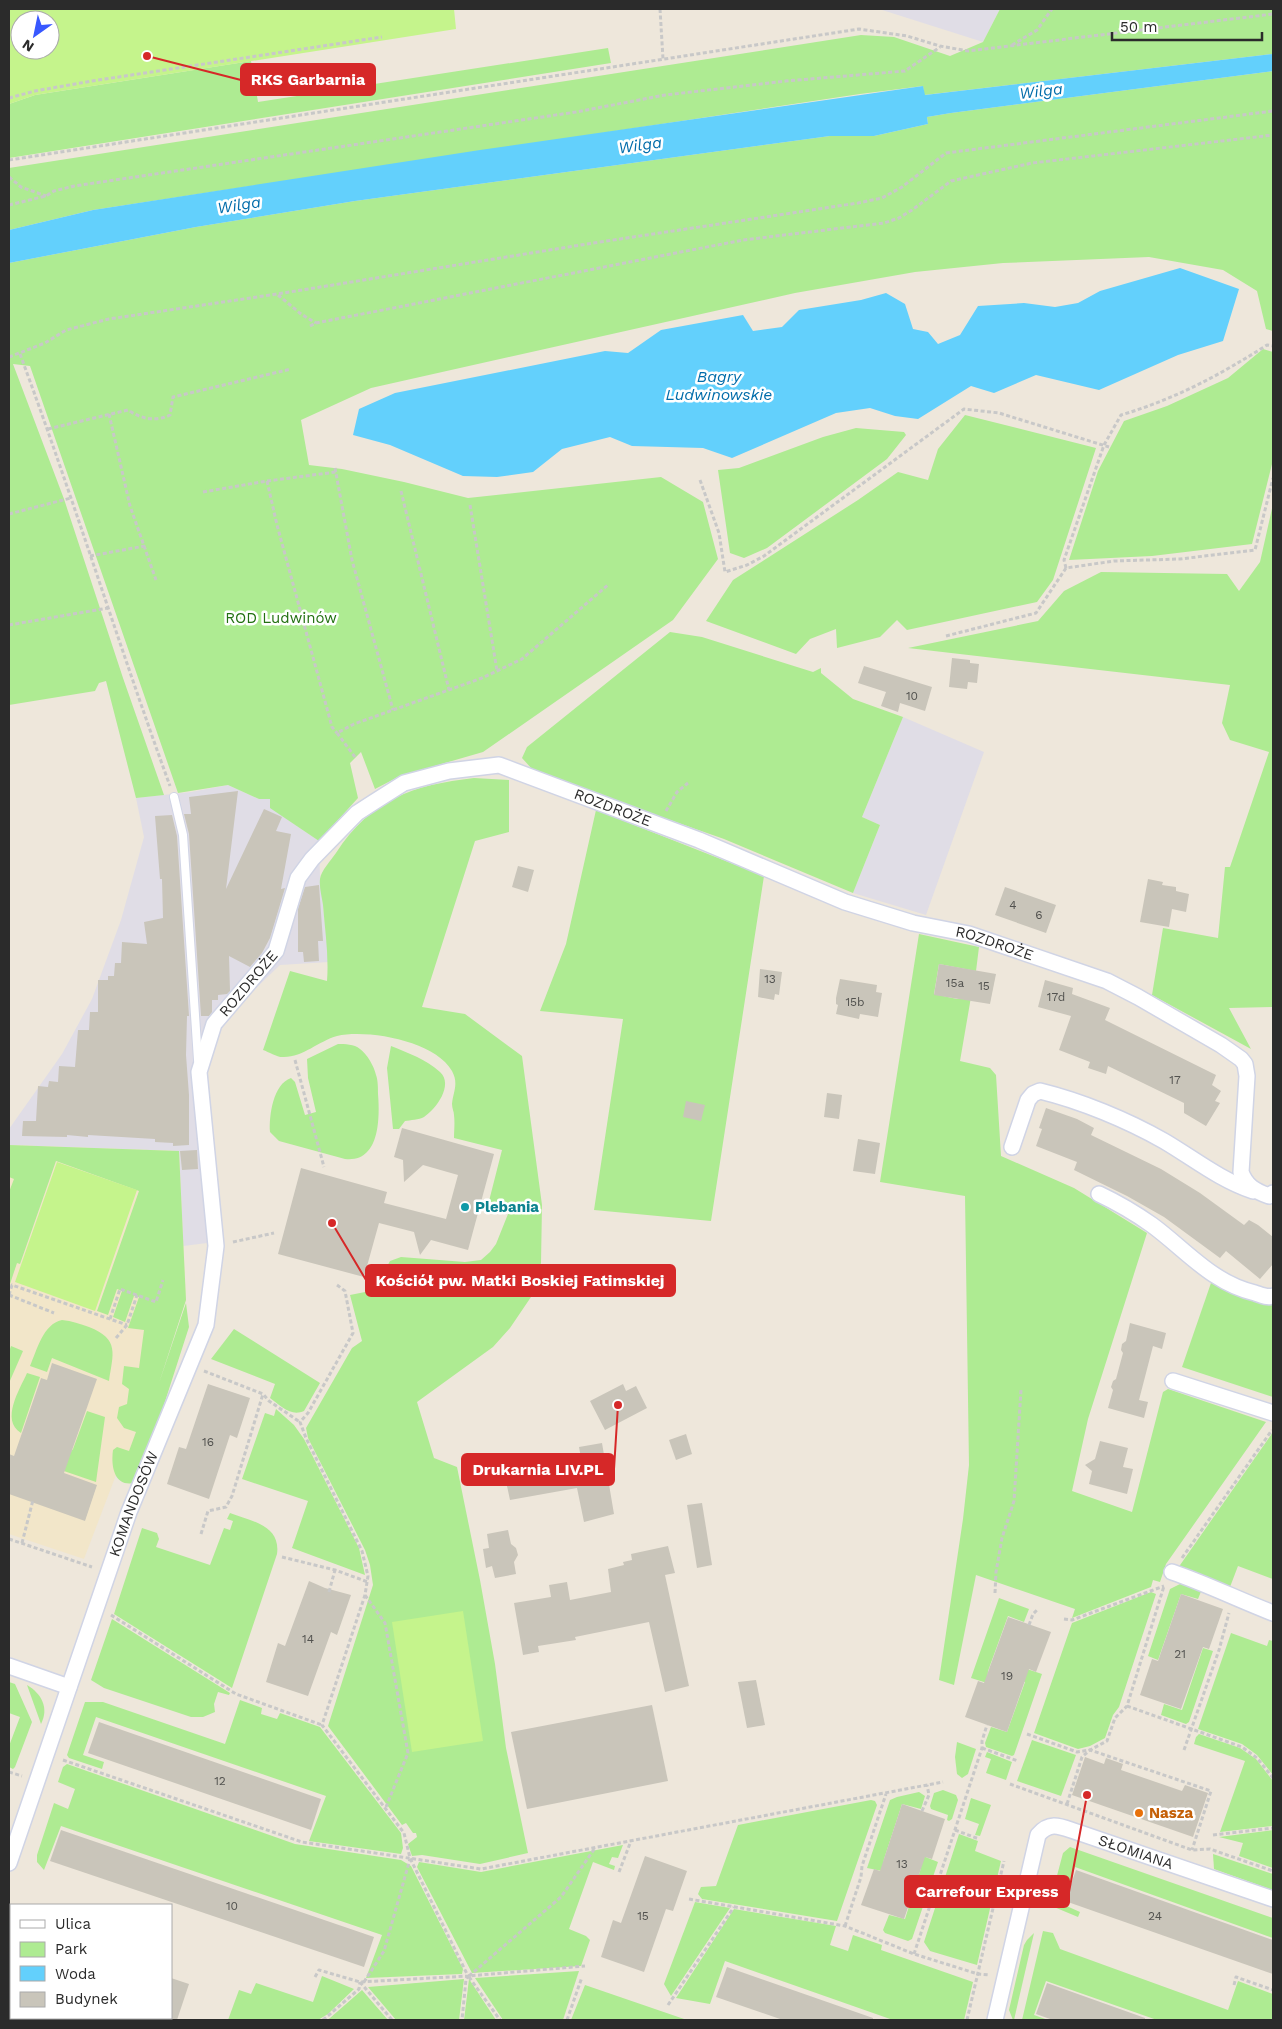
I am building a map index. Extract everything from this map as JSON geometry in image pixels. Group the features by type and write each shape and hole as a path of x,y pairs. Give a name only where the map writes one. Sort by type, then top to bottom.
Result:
{"street":[{"name":"ROZDROŻE","path":"206,1325 216,1246 199,1072 214,1024 276,951 298,878 312,859 356,813 404,783 449,771 499,765 699,840 845,902 913,923 968,934 1107,981 1138,996 1221,1045 1241,1059 1246,1070 1240,1168 1245,1182 1268,1194"},
{"path":"1012,1147 1028,1100 1033,1094 1040,1091 1071,1100 1148,1132 1226,1179 1268,1194"},
{"path":"1099,1194 1128,1209 1153,1226 1198,1265 1220,1280 1247,1292 1269,1297 1273,1296"},
{"name":"KOMANDOSÓW","path":"9,1863 129,1512 206,1325"},
{"path":"1173,1381 1273,1413"},
{"path":"1172,1572 1203,1583 1234,1599 1273,1613"},
{"path":"9,1666 69,1686"},
{"name":"SŁOMIANA","path":"995,2020 1038,1835 1044,1828 1056,1825 1273,1899"}],"lane":[{"path":"174,797 183,835 199,1072"}],"path":[{"path":"660,9 663,59"},
{"path":"1010,47 1036,30 1052,9"},
{"path":"9,160 859,28 907,36 940,46 968,51 1273,14"},
{"path":"9,98 35,91 92,81 382,37"},
{"path":"9,206 74,186 576,112 665,95 786,81 905,71 940,46"},
{"path":"9,357 45,343 66,330 109,319 882,198 902,187 946,153 1273,111"},
{"path":"310,326 316,323 743,240 884,224 912,210 951,181 1032,163 1273,135"},
{"path":"9,177 21,187 46,196"},
{"path":"278,294 300,314 316,323"},
{"path":"946,636 1036,613 1066,568 1064,560 1104,445 1121,414 1166,401 1225,372 1267,345 1273,346"},
{"path":"20,354 48,429 127,666 174,797"},
{"path":"48,429 128,410 136,416 162,419 170,415 173,397 291,369"},
{"path":"700,480 720,533 725,572 764,556 964,409 999,413 1109,447"},
{"path":"109,414 130,506 156,580"},
{"path":"203,492 336,470 352,560 394,710"},
{"path":"1066,568 1114,561 1180,559 1255,550 1273,478"},
{"path":"267,481 277,525 332,727 356,757"},
{"path":"401,491 449,690"},
{"path":"9,514 71,498"},
{"path":"470,505 497,671"},
{"path":"90,556 145,546"},
{"path":"338,733 354,724 449,690 522,660 609,584"},
{"path":"9,625 108,608"},
{"path":"127,666 132,664"},
{"path":"132,680 138,677"},
{"path":"154,742 160,740"},
{"path":"163,768 170,765"},
{"path":"659,825 677,792 688,783"},
{"path":"295,1060 324,1167"},
{"path":"225,1244 274,1233"},
{"path":"110,1319 120,1289 156,1302 163,1280"},
{"path":"54,1314 9,1295 12,1284 127,1325"},
{"path":"300,1422 308,1413 353,1333 345,1292 337,1285"},
{"path":"116,1338 127,1325 137,1296"},
{"path":"189,1365 263,1394 269,1401 300,1422 306,1438 362,1551 367,1567 368,1582 322,1725"},
{"path":"995,1593 996,1572 1002,1538 1014,1502 1020,1390"},
{"path":"201,1534 208,1512 226,1507 232,1496 263,1394"},
{"path":"1067,1804 1082,1757 1090,1750 1107,1741 1115,1718 1127,1706 1164,1586 1273,1428"},
{"path":"22,1543 34,1500"},
{"path":"9,1539 95,1568"},
{"path":"282,1556 335,1570 368,1582"},
{"path":"329,1592 335,1570"},
{"path":"1064,1619 1072,1620 1164,1586"},
{"path":"365,1595 385,1623 408,1753 386,1808"},
{"path":"1184,1750 1234,1599"},
{"path":"1029,1624 1037,1610"},
{"path":"108,1614 236,1694 322,1725 404,1833 410,1858 468,1976 500,2020"},
{"path":"1127,1706 1242,1747 1256,1758 1273,1778"},
{"path":"914,1954 982,1748 987,1725"},
{"path":"1027,1734 1077,1752 1090,1750 1211,1791 1192,1850"},
{"path":"982,1748 1018,1761"},
{"path":"60,1759 302,1842 481,1869 943,1782"},
{"path":"9,1772 22,1776"},
{"path":"1010,1784 1192,1850 1210,1849 1273,1871"},
{"path":"922,1811 929,1795 927,1785"},
{"path":"845,1926 862,1877 862,1866 886,1794"},
{"path":"1213,1835 1273,1828"},
{"path":"955,1830 979,1839"},
{"path":"619,1872 631,1841"},
{"path":"462,2020 466,1979 468,1976 561,1897 596,1847"},
{"path":"323,2020 359,1989 384,1951 410,1858"},
{"path":"967,2020 1004,1861"},
{"path":"689,1899 845,1926 914,1954 978,1974 1004,1977"},
{"path":"668,2005 734,1907"},
{"path":"315,1977 319,1970 362,1982 468,1976 585,1966"},
{"path":"567,2020 582,1977"},
{"path":"1234,1985 1236,1977 1273,1990"},
{"path":"362,1982 392,2020"}],"shaded area":[{"path":"879,9 1000,9 983,42"},
{"path":"903,717 984,752 926,915 853,893 880,825 862,817"},
{"path":"228,785 259,799 271,799 271,808 319,841 320,877 329,962 280,965 193,1049 207,1243 183,1246 178,1151 9,1145 9,1129 62,1054 92,999 121,920 144,837 136,798 191,792"},
{"path":"9,1145 179,1151 186,1300 130,1470 116,1475 84,1559 9,1534"}],"green space":[{"path":"9,9 454,9 456,29 35,95 9,104"},
{"path":"1000,9 1273,9 1273,54 924,95 923,86 860,94 93,210 9,230 9,168 861,35 894,37 950,56 983,42"},
{"path":"608,48 611,63 9,158 9,104 35,95 251,61 258,102"},
{"name":"ROD Ludwinów","path":"1273,71 1273,331 1266,329 1257,291 1223,270 1149,257 1003,263 915,272 795,293 371,388 301,420 309,465 342,469 468,498 661,477 703,502 718,559 673,620 483,752 400,776 375,789 361,752 350,763 358,798 319,841 270,808 270,799 259,799 228,785 178,793 30,366 13,364 64,499 164,795 136,798 106,681 99,683 95,691 9,705 9,263 196,227 355,201 830,136 874,136 928,124 927,117 951,113"},
{"path":"1263,349 1273,352 1273,460 1252,544 1152,556 1069,560 1098,471 1124,421 1167,406 1228,378"},
{"path":"965,415 1096,448 1053,580 1037,602 907,630 897,620 880,637 837,648 836,629 810,639 796,654 706,621 733,580 858,500 898,472 928,480 938,449"},
{"path":"856,428 904,432 906,435 887,459 767,548 744,558 730,553 718,470 739,468 823,437"},
{"path":"1273,504 1273,1007 1229,1008 1251,1049 1152,995 1163,928 1218,938 1225,867 1230,867 1269,752 1230,740 1222,723 1230,685 908,648 1038,621 1064,591 1101,572 1227,574 1239,591 1260,562"},
{"path":"670,632 702,637 813,672 821,668 821,673 853,699 903,717 862,817 880,825 853,893 724,839 582,789 532,769 522,758 527,747"},
{"path":"474,778 509,780 509,832 475,841 422,1007 465,1014 522,1056 542,1205 541,1263 531,1297 510,1328 493,1347 417,1402 434,1458 457,1467 495,1664 506,1748 528,1853 480,1864 422,1855 412,1856 408,1844 417,1837 416,1833 413,1833 406,1823 402,1825 328,1726 373,1585 370,1565 365,1550 308,1438 306,1428 352,1348 362,1341 350,1295 370,1291 378,1283 390,1261 401,1257 465,1262 481,1260 496,1244 510,1209 489,1201 502,1150 454,1138 452,1104 455,1084 452,1071 431,1052 416,1045 383,1036 350,1034 330,1038 304,1052 291,1056 279,1057 263,1050 290,971 327,981 328,962 320,879 324,869 349,835 364,819 379,807 395,798 432,785"},
{"path":"596,810 764,876 711,1221 594,1210 623,1019 540,1011 566,944"},
{"path":"919,934 979,947 976,971 939,964 934,994 957,999 971,997 960,1061 990,1068 996,1075 1001,1156 1074,1188 1147,1233 1088,1419 1072,1491 1132,1512 1163,1392 1168,1389 1266,1422 1166,1564 1160,1582 1153,1580 1151,1587 1072,1618 1075,1609 976,1575 954,1685 939,1680 963,1519 969,1465 965,1196 880,1182"},
{"path":"338,1044 352,1045 363,1051 372,1064 377,1079 378,1126 371,1147 365,1154 357,1158 345,1159 279,1141 270,1132 273,1101 280,1087 291,1078 295,1082 305,1115 316,1112 308,1078 307,1059"},
{"path":"391,1046 429,1063 444,1077 445,1083 442,1096 429,1113 420,1119 405,1121 399,1129 393,1129 387,1068"},
{"path":"9,1145 179,1151 186,1300 159,1383 186,1303 189,1327 141,1476 134,1483 122,1482 118,1478 113,1468 112,1456 113,1450 117,1447 129,1451 136,1432 124,1428 117,1418 119,1407 127,1404 129,1389 122,1384 124,1366 139,1368 144,1330 128,1328 139,1297 134,1296 125,1322 113,1317 122,1291 117,1289 108,1315 97,1311 139,1191 56,1161 20,1264 17,1263 9,1287 9,1192 14,1179 9,1177"},
{"path":"57,1162 137,1190 95,1311 15,1282"},
{"path":"1211,1283 1273,1304 1273,1397 1182,1367"},
{"path":"62,1320 89,1327 106,1337 110,1342 113,1355 109,1381 52,1358 47,1372 30,1366 45,1332 55,1322"},
{"path":"234,1329 320,1383 304,1411 290,1412 270,1398 275,1384 211,1359"},
{"path":"11,1346 23,1351 9,1383 9,1352"},
{"path":"27,1373 40,1377 21,1433 15,1427 12,1413 16,1396"},
{"path":"276,1409 294,1425 304,1439 359,1548 365,1575 292,1548 308,1501 242,1479 265,1413 274,1416"},
{"path":"87,1411 105,1417 96,1482 58,1469 73,1449"},
{"path":"1273,1432 1273,1579 1238,1566 1230,1587 1178,1568"},
{"path":"230,1513 263,1526 274,1536 277,1544 277,1554 232,1688 114,1614 142,1528 157,1533 159,1539 156,1547 210,1565 224,1528 230,1530 233,1521 227,1519"},
{"path":"1182,1583 1202,1589 1198,1599 1181,1594 1158,1660 1148,1656 1170,1589"},
{"path":"1151,1592 1156,1594 1119,1707 1113,1715 1105,1738 1090,1746 1078,1749 1034,1733 1072,1623"},
{"path":"999,1598 1029,1609 1024,1622 1008,1616 988,1671 987,1683 971,1678"},
{"path":"463,1611 483,1741 412,1752 392,1622"},
{"path":"112,1619 230,1693 229,1695 218,1692 214,1704 215,1712 203,1717 191,1717 104,1688 91,1680"},
{"path":"1231,1633 1267,1646 1269,1640 1273,1641 1273,1775 1257,1755 1242,1744 1198,1729"},
{"path":"1203,1648 1213,1651 1189,1722 1186,1724 1161,1715 1164,1704 1182,1710"},
{"path":"1027,1669 1042,1674 1014,1755 1012,1756 986,1747 985,1743 991,1727 1007,1732 1025,1682 1022,1681"},
{"path":"9,1682 15,1684 32,1722 13,1769 9,1767 9,1746 20,1717 9,1713"},
{"path":"27,1685 37,1693 43,1702 44,1712 41,1724"},
{"path":"240,1700 262,1708 261,1714 277,1719 280,1713 320,1727 401,1833 403,1848 401,1854 309,1841 326,1796 96,1717 83,1755 104,1762 102,1769 69,1758 67,1755 85,1702 103,1702 225,1744"},
{"path":"1199,1734 1240,1748 1256,1759 1273,1781 1273,1826 1220,1832 1245,1761 1194,1744"},
{"path":"1032,1740 1076,1755 1061,1796 1017,1781"},
{"path":"957,1742 976,1749 968,1774 962,1778 957,1774 955,1757"},
{"path":"987,1752 1012,1762 1006,1780 986,1773 991,1759 985,1757"},
{"path":"67,1764 295,1844 401,1860 411,1866 463,1969 462,1974 366,1978 382,1935 61,1826 44,1870 37,1862 37,1855 54,1803 68,1809 75,1789 58,1782 63,1767"},
{"path":"943,1790 956,1795 958,1800 952,1819 949,1821 947,1820 948,1815 931,1809 930,1806 934,1793"},
{"path":"919,1792 925,1796 921,1809 902,1804 884,1859 882,1871 867,1868 890,1800"},
{"path":"971,1798 991,1805 980,1836 975,1835 979,1824 965,1819"},
{"path":"871,1800 875,1801 877,1805 837,1921 702,1899 698,1894 701,1887 716,1886 738,1825"},
{"path":"1273,1830 1273,1868 1239,1856 1243,1843 1219,1837"},
{"path":"959,1834 978,1841 975,1851 1001,1861 977,1965 930,1951 924,1942"},
{"path":"623,1845 618,1858 612,1857 609,1864 615,1866 614,1870 593,1862 569,1929 586,1936 590,1940 581,1966 472,1973 417,1867 419,1862 481,1872"},
{"path":"1070,1847 1273,1918 1273,1938 1075,1867 1062,1904 1080,1912 1078,1917 1054,1907 1050,1902 1063,1853"},
{"path":"1213,1854 1273,1874 1273,1890 1214,1869"},
{"path":"923,1856 938,1862 912,1939 908,1941 885,1933 883,1930 889,1915 905,1919"},
{"path":"695,1902 730,1908 671,1996 664,1984"},
{"path":"734,1909 836,1926 830,1945 848,1951 853,1935 882,1945 881,1950 973,1982 964,2020 893,2020 725,1961 710,2004 676,1998"},
{"path":"1043,1931 1053,1933 1060,1949 1228,2010 1238,1981 1273,1994 1273,2020 1157,2020 1046,1981 1034,2015 1048,2020 1022,2020"},
{"path":"1034,1933 1013,2020 1009,2010 1024,1945"},
{"path":"579,1971 563,2020 503,2020 475,1978"},
{"path":"322,1976 354,1989 328,2014 318,2020 228,2020 239,1990 251,1994 256,1983 313,2002"},
{"path":"464,1979 459,2020 396,2020 368,1987"},
{"path":"469,1979 496,2020 464,2020"},
{"path":"585,1985 687,2020 571,2020"},
{"path":"362,1990 388,2020 327,2020 330,2018"}],"water":[{"name":"Wilga","path":"1273,54 1273,71 951,113 927,117 928,124 874,136 830,136 355,201 196,227 9,263 9,230 93,210 480,150 923,86 925,95"},
{"name":"Bagry Ludwinowskie","path":"1180,268 1239,289 1223,341 1178,355 1099,390 1036,375 994,393 971,386 918,419 895,416 870,408 836,413 732,458 703,448 632,446 610,437 562,449 533,472 497,477 463,476 390,445 353,435 359,409 395,393 605,351 628,353 661,330 743,315 753,331 782,327 799,310 861,300 886,293 905,304 913,329 928,332 938,344 960,335 978,306 1024,303 1055,307 1078,303 1100,291"}],"building":[{"path":"952,658 970,660 970,663 979,664 977,683 968,682 967,689 949,687"},
{"path":"864,666 932,687 925,711 900,703 898,712 881,706 886,692 858,683"},
{"path":"238,791 226,889 264,809 282,817 276,831 291,834 281,889 285,888 270,938 262,953 250,967 229,956 230,991 227,994 218,995 218,1000 212,1000 212,1012 209,1016 201,1016 189,834 184,814 191,814 189,797"},
{"path":"172,815 177,836 189,1016 187,1016 186,1055 189,1095 189,1145 173,1146 173,1143 155,1142 155,1139 88,1135 88,1137 67,1135 67,1137 22,1136 23,1121 36,1121 38,1086 48,1087 49,1081 58,1082 59,1066 75,1067 78,1030 89,1030 90,1012 98,1012 98,980 108,980 108,976 114,976 115,963 121,963 122,942 147,944 144,922 163,918 162,879 160,879 155,816"},
{"path":"518,866 534,870 528,892 512,887"},
{"path":"1148,879 1163,882 1162,885 1176,887 1176,891 1189,894 1186,912 1172,909 1169,927 1140,922"},
{"path":"319,885 323,941 318,941 319,961 304,962 303,952 298,952 298,909 305,887"},
{"path":"1005,887 1056,905 1046,933 995,915"},
{"path":"939,964 996,974 990,1004 934,995"},
{"path":"760,969 782,972 779,995 775,994 774,1000 758,997"},
{"path":"840,979 877,985 876,992 882,993 878,1017 860,1014 859,1019 836,1014 838,1005 836,1004 836,998"},
{"path":"1045,980 1073,988 1072,994 1110,1008 1105,1020 1216,1075 1212,1085 1221,1091 1215,1101 1220,1103 1206,1126 1184,1113 1184,1103 1108,1066 1106,1074 1088,1068 1090,1062 1059,1050 1071,1016 1038,1007"},
{"path":"827,1093 842,1095 839,1119 824,1117"},
{"path":"686,1101 705,1105 701,1121 683,1117"},
{"path":"1046,1108 1077,1119 1094,1128 1091,1135 1161,1169 1200,1193 1244,1225 1249,1220 1258,1225 1273,1237 1273,1264 1260,1279 1226,1251 1220,1258 1164,1217 1074,1170 1077,1162 1036,1146 1042,1129 1039,1128"},
{"path":"402,1128 494,1154 468,1250 431,1240 420,1255 414,1232 379,1223 364,1277 278,1254 301,1168 387,1192 384,1203 446,1219 458,1175 423,1165 404,1182 403,1160 394,1157"},
{"path":"858,1139 880,1143 875,1174 853,1171"},
{"path":"197,1150 198,1169 182,1170 180,1151"},
{"path":"1130,1323 1166,1333 1162,1349 1153,1346 1139,1400 1148,1402 1144,1418 1108,1408 1113,1390 1111,1387 1116,1379 1123,1353 1121,1350 1122,1344 1126,1341"},
{"path":"52,1363 97,1379 64,1473 97,1485 85,1521 9,1494 9,1454 14,1456 41,1378 47,1380"},
{"path":"208,1384 250,1398 237,1438 230,1435 209,1499 167,1484 179,1447 186,1449"},
{"path":"623,1384 626,1391 636,1386 647,1408 605,1430 590,1401"},
{"path":"686,1434 692,1454 676,1460 669,1440"},
{"path":"1100,1441 1128,1448 1123,1467 1133,1469 1127,1494 1089,1484 1092,1471 1085,1465 1095,1459"},
{"path":"602,1443 614,1514 584,1522 577,1488 510,1500 504,1472 581,1458 579,1447"},
{"path":"702,1503 712,1565 697,1568 687,1505"},
{"path":"508,1530 511,1544 516,1548 518,1555 514,1562 516,1574 495,1578 492,1566 486,1568 483,1549 489,1548 487,1534"},
{"path":"668,1546 675,1573 665,1575 689,1686 665,1692 649,1622 575,1637 576,1640 538,1646 539,1652 523,1655 514,1603 551,1597 549,1585 567,1582 570,1600 611,1592 608,1569 624,1565 623,1562 632,1560 631,1554"},
{"path":"309,1581 325,1588 351,1595 337,1635 331,1632 308,1696 266,1682 278,1643 285,1646"},
{"path":"1181,1594 1223,1609 1209,1649 1203,1647 1181,1709 1140,1695 1152,1659 1158,1661"},
{"path":"1008,1617 1051,1632 1036,1672 1029,1669 1007,1732 965,1717 978,1681 984,1683"},
{"path":"756,1680 765,1725 747,1728 738,1682"},
{"path":"652,1705 668,1781 527,1809 511,1732"},
{"path":"99,1722 321,1799 311,1830 88,1753"},
{"path":"1085,1757 1104,1764 1106,1758 1123,1764 1121,1770 1182,1791 1185,1785 1208,1793 1193,1837 1072,1795"},
{"path":"902,1804 945,1819 932,1859 925,1857 904,1919 861,1905 874,1869 880,1871"},
{"path":"61,1830 374,1937 364,1967 50,1861"},
{"path":"645,1856 687,1871 673,1911 666,1909 644,1972 601,1957 613,1920 621,1923"},
{"path":"1076,1870 1273,1940 1273,1974 1065,1901"},
{"path":"727,1967 873,2018 873,2020 783,2020 716,1997"},
{"path":"172,1978 189,1984 177,2020 171,2020"},
{"path":"1047,1983 1145,2018 1145,2020 1053,2020 1036,2014"}],"place":[{"name":"RKS Garbarnia","path":"147,56"},
{"name":"Plebania","path":"465,1207"},
{"name":"Kościół pw. Matki Boskiej Fatimskiej","path":"332,1223"},
{"name":"Drukarnia LIV.PL","path":"618,1405"},
{"name":"Carrefour Express","path":"1087,1795"},
{"name":"Nasza","path":"1139,1813"}]}
